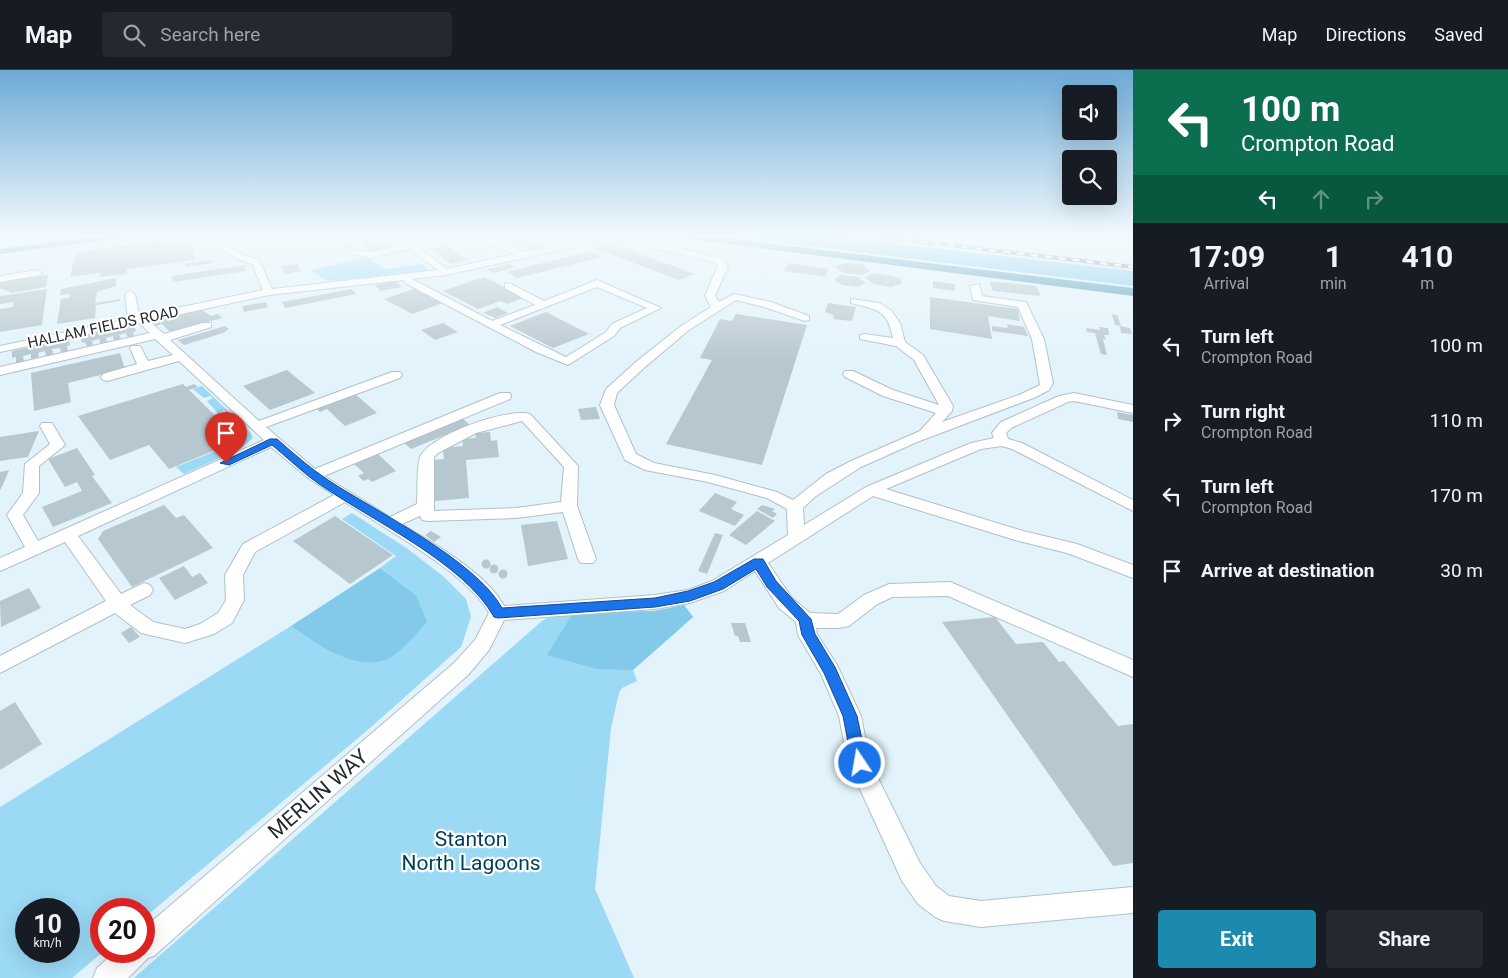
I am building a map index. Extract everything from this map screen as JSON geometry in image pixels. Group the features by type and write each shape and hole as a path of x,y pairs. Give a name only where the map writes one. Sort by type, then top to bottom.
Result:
{"street":[{"path":"262,277 269,294 362,286 365,291"},
{"name":"HALLAM FIELDS ROAD","path":"4,348 137,319 236,294 269,294 395,277"},
{"path":"406,277 410,282 560,360 568,360 610,334 616,326 656,308 597,283 493,324"},
{"path":"718,277 710,296 718,308"},
{"path":"510,286 542,305"},
{"path":"795,507 815,490 855,464 1042,389 1047,384 1038,339 1022,304 977,298 975,286"},
{"path":"130,294 137,319 160,337 273,441 314,475 467,576 491,599 498,614 655,602 690,596 718,586 871,490 989,442 1002,442 1033,453 1133,506"},
{"path":"795,507 772,494 710,478 650,467 630,457 607,406 612,392 641,364 685,328 734,297 767,304 805,318"},
{"path":"855,301 879,306 888,312 895,320 900,344"},
{"path":"0,371 160,337 207,325"},
{"path":"74,332 80,353"},
{"path":"864,337 900,344 919,358 946,406 945,411 935,420 924,435"},
{"path":"4,348 12,368"},
{"path":"136,348 144,366"},
{"path":"106,377 181,357"},
{"path":"257,426 396,374"},
{"path":"850,374 888,393 945,411"},
{"path":"314,475 505,396"},
{"path":"1002,442 999,433 1006,425 1064,399 1081,398 1133,409"},
{"path":"569,506 516,513 428,516 424,507 427,457 430,450 458,436 515,418 525,418 571,466 569,506 587,559"},
{"path":"35,549 15,515 31,493 32,464 58,445 47,426"},
{"path":"1,565 273,441"},
{"path":"871,490 1021,536 1071,548 1133,572"},
{"path":"68,534 117,604 148,628 164,633 185,636 207,629 225,618 235,600 234,575 249,548 345,496"},
{"path":"390,524 424,507"},
{"path":"795,507 796,537"},
{"path":"758,562 772,584 789,605 805,619 842,621 870,600 890,591 950,589 1133,669"},
{"path":"0,665 144,590"},
{"name":"MERLIN WAY","path":"155,936 462,669 482,645 498,614"},
{"path":"805,619 808,635 830,671 850,716 860,763 911,872 927,895 944,908 982,914 1133,900"},
{"path":"107,978 124,963"}],"green space":[{"path":"322,277 363,277 327,281"},
{"path":"202,386 251,433 253,438 242,448 184,474 176,467 245,439 224,418 229,415 224,410 218,413 207,401 213,398 210,396 204,398 193,389"},
{"path":"352,513 408,549 444,577 466,599 471,617 461,647 370,728 155,909 155,898 90,898 90,963 72,978 0,978 0,807 291,626 316,643 344,656 416,595 380,568 396,556 342,519"},
{"name":"Stanton North Lagoons","path":"684,605 693,617 633,670 637,681 622,688 619,693 611,728 595,889 634,978 134,978 151,963 155,963 155,960 542,621 565,613 669,609"}],"shaded area":[{"path":"988,277 1046,277 1133,288 1133,296"},
{"path":"1063,277 1133,277 1133,286"},
{"path":"380,568 416,595 427,622 397,653 384,660 371,662 357,661 328,650 291,626"},
{"path":"684,605 693,617 633,670 597,669 547,655 573,613 654,611"}],"building":[{"path":"32,277 48,277 46,287 12,293 0,288 0,282"},
{"path":"172,277 204,277 173,282"},
{"path":"485,277 519,294 523,298 507,304 501,301 478,309 443,291"},
{"path":"672,277 686,277 679,280"},
{"path":"837,277 858,277 866,283 858,287 842,285 834,280"},
{"path":"897,277 902,283 891,287 874,284 865,278"},
{"path":"116,278 116,286 97,292 95,303 120,299 120,301 96,305 95,318 57,324 61,299 69,298 69,294 60,295 61,289"},
{"path":"397,281 402,287 380,291 375,285"},
{"path":"933,281 955,284 955,291 933,288"},
{"path":"989,281 1036,286 1041,296 993,291"},
{"path":"47,289 42,325 0,332 0,309 13,307 14,302 0,304 0,296"},
{"path":"352,289 356,294 285,308 282,302"},
{"path":"414,289 443,303 412,314 384,299"},
{"path":"930,297 1018,309 1020,321 988,316 992,339 930,329"},
{"path":"266,302 268,307 244,312 242,306"},
{"path":"828,303 856,307 852,321 833,319 834,315 825,312"},
{"path":"497,307 508,313 495,318 483,313"},
{"path":"202,310 211,316 218,314 222,318 170,332 162,324 156,326 153,322"},
{"path":"546,312 589,334 553,348 510,326"},
{"path":"736,314 807,325 762,465 666,444 712,360 700,358 720,319 732,321"},
{"path":"1112,314 1117,315 1121,326 1115,325"},
{"path":"443,323 458,332 435,340 421,330"},
{"path":"1007,324 1024,327 1028,336 992,331 992,326 1008,328"},
{"path":"134,325 136,331 133,332 134,336 128,338 126,333 119,335 121,339 114,341 113,336 106,338 107,342 101,344 99,339 92,341 93,345 87,347 85,342 82,343 80,336"},
{"path":"225,326 229,329 223,333 184,345 178,340"},
{"path":"1120,326 1130,328 1132,334 1121,333"},
{"path":"1099,327 1108,328 1109,335 1104,335 1106,340 1103,339 1107,355 1101,354 1095,333 1087,332 1086,328 1100,330"},
{"path":"69,339 68,351 61,353 60,348 52,349 53,354 46,356 45,351 38,353 39,357 31,359 31,354 23,356 24,361 16,363 16,357 12,358 12,351"},
{"path":"120,353 125,369 68,383 71,402 34,411 31,373"},
{"path":"287,370 315,393 270,410 243,386"},
{"path":"183,384 186,387 194,384 198,387 189,390 240,440 169,469 149,445 110,460 78,416"},
{"path":"355,394 377,413 345,426 327,409 320,412 316,408"},
{"path":"596,407 600,419 581,420 578,409"},
{"path":"1117,412 1133,415 1133,422 1118,419"},
{"path":"462,418 470,425 411,449 403,442"},
{"path":"39,431 28,457 0,461 0,437"},
{"path":"490,432 491,441 497,440 499,457 466,460 469,498 435,501 435,460 444,459 443,448 463,446 462,439 476,438 475,433"},
{"path":"77,448 95,475 92,476 112,503 53,527 42,507 82,491 77,482 65,487 48,459"},
{"path":"378,454 396,471 372,482 368,479 364,481 358,476 364,473 354,464"},
{"path":"9,470 3,485 0,490 0,472"},
{"path":"715,493 737,502 731,509 744,515 735,526 699,511"},
{"path":"164,505 176,518 184,515 213,548 132,587 98,539 103,531"},
{"path":"762,505 775,509 772,511 777,514 773,518 757,509"},
{"path":"757,511 775,521 746,545 729,535"},
{"path":"335,516 393,555 350,584 293,541"},
{"path":"557,521 568,559 528,566 521,525"},
{"path":"431,531 441,537 434,542 425,535"},
{"path":"715,533 723,535 707,574 698,571"},
{"path":"486,560 490,564 486,568 482,564"},
{"path":"494,565 498,569 494,573 490,569"},
{"path":"184,566 192,577 200,573 208,583 175,600 159,578"},
{"path":"503,570 507,574 503,578 499,574"},
{"path":"29,588 41,608 1,627 0,601"},
{"path":"995,617 1016,644 1043,642 1059,662 1064,661 1118,726 1133,724 1133,863 1113,866 942,622"},
{"path":"731,623 745,623 751,642 740,642 738,636 735,636"},
{"path":"131,627 140,637 129,643 121,633"},
{"path":"15,702 42,744 0,770 0,711"}],"route":[{"path":"226,463 273,441 332,488 452,564 491,599 496,606 498,614 655,602 690,596 718,586 758,562 772,584 789,605 805,619 808,635 830,671 850,716 860,763"}]}
